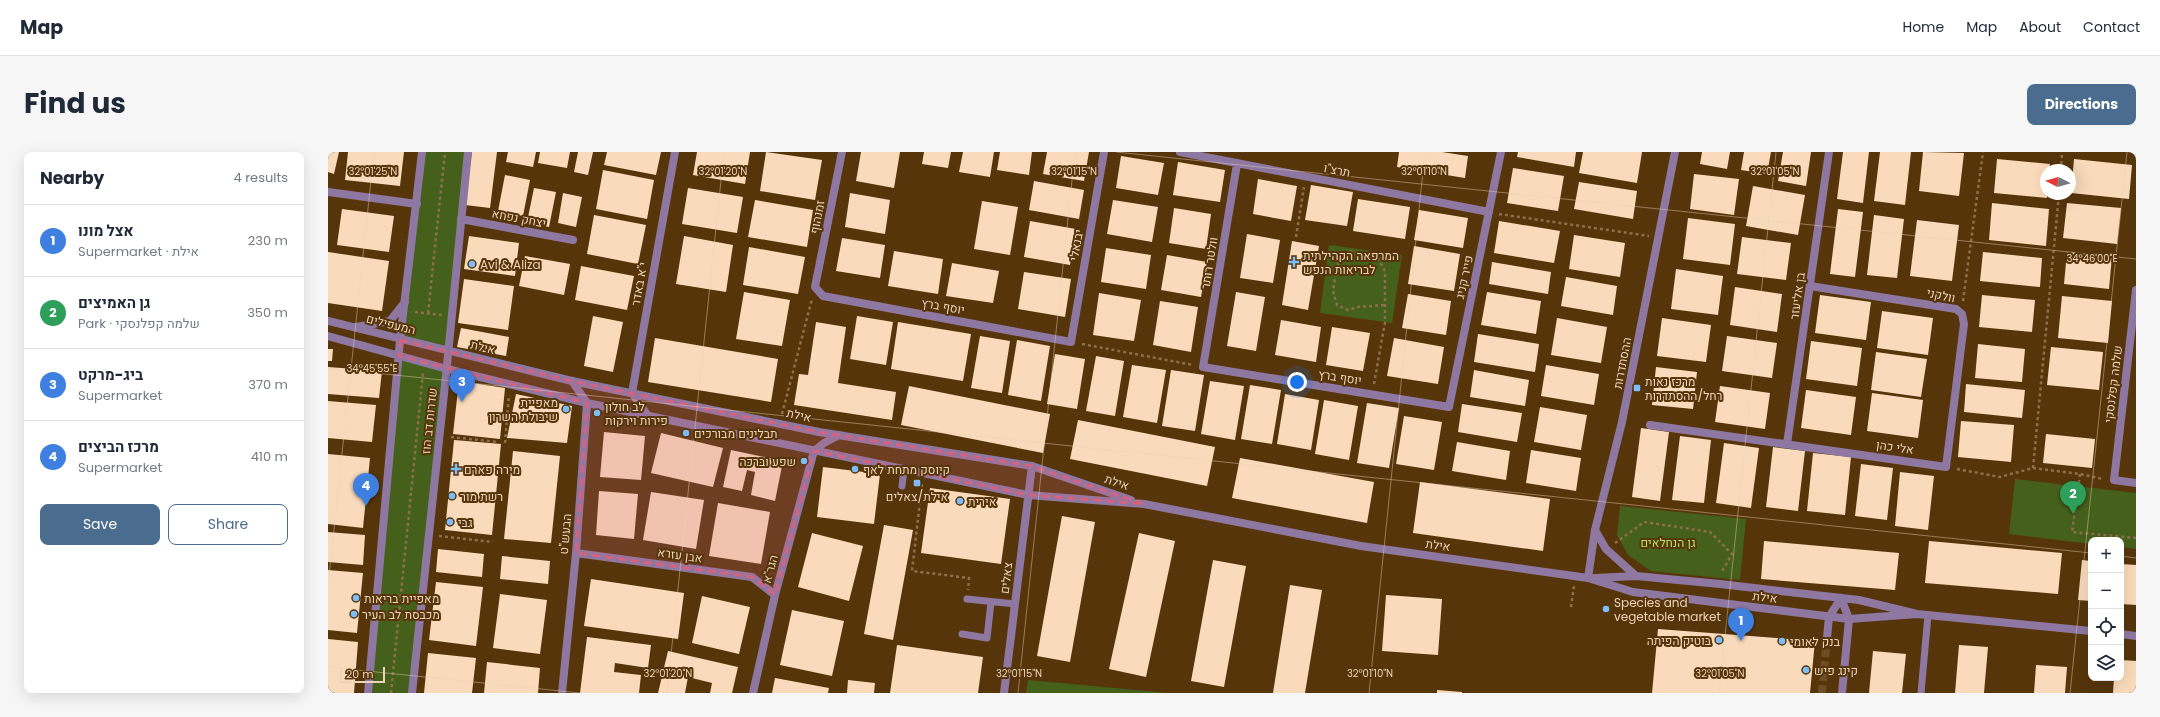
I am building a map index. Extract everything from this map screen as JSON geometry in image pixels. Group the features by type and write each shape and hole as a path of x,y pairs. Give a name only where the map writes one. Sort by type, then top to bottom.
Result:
{"street":[{"path":"368,693 400,340 406,301 422,152"},
{"name":"שדרות דב הוז","path":"412,693 447,369 468,152"},
{"name":"י\"א באדר","path":"632,393 675,152"},
{"name":"זמנהוף","path":"815,287 842,152"},
{"name":"יבנאלי","path":"1071,342 1104,152"},
{"name":"תרצ\"ו","path":"1180,152 1489,212"},
{"name":"פייר קניג","path":"1449,407 1501,152"},
{"name":"ההסתדרות","path":"1588,578 1595,530 1622,422 1675,152"},
{"name":"בן אליעזר","path":"1787,444 1829,152"},
{"name":"וולטר רותר","path":"1204,367 1237,164"},
{"path":"328,192 417,204"},
{"name":"יצחק נפחא","path":"461,219 573,240"},
{"name":"וולקני","path":"1810,286 1956,309 1962,314 1964,324 1946,467"},
{"name":"יוסף ברץ","path":"815,287 823,296 1071,342"},
{"name":"שלמה קפלנסקי","path":"2114,480 2135,314 2136,290"},
{"path":"353,327 390,321 406,301"},
{"name":"המעפילים","path":"328,321 448,351"},
{"path":"328,336 447,369"},
{"name":"אילת","path":"448,351 572,381 839,435 1032,466 1144,504"},
{"name":"יוסף ברץ","path":"1204,367 1449,407"},
{"name":"אילת","path":"447,369 587,403 1028,495 1144,504 1361,546 1588,578 1633,592 1849,619 1917,614"},
{"path":"572,381 587,403"},
{"path":"632,393 648,416"},
{"name":"הבעש\"ט","path":"562,693 576,553 587,403"},
{"name":"אלי כהן","path":"1650,425 1946,467"},
{"path":"814,451 824,443 839,435"},
{"name":"הגר\"א","path":"753,693 775,595 814,451"},
{"name":"צאלים","path":"1004,693 1032,466"},
{"path":"2114,480 2136,483"},
{"path":"1595,530 1606,549 1636,576"},
{"name":"אבן עזרא","path":"576,553 752,577 775,595"},
{"name":"אילת","path":"1588,578 1636,576 1720,584 1860,600 1917,614 2088,631"},
{"path":"1828,638 1829,617 1841,598"},
{"path":"1841,598 1849,619 1842,693"},
{"path":"2124,634 2136,636"}],"lane":[{"path":"902,486 904,470"},
{"path":"967,599 1015,604"},
{"path":"962,634 988,638 991,602"},
{"path":"1921,693 1928,615"}],"path":[{"path":"428,313 445,152"},
{"path":"1962,314 1983,152"},
{"path":"2061,164 2062,152"},
{"path":"1296,237 1306,177"},
{"path":"2033,468 2058,200"},
{"path":"1489,212 1659,237"},
{"path":"1372,395 1385,322 1385,305 1385,271 1377,256 1350,251 1337,265 1333,291 1337,305 1348,310 1358,307 1385,305"},
{"path":"779,423 815,287"},
{"path":"404,310 452,317"},
{"path":"1071,342 1204,367"},
{"path":"391,693 424,369"},
{"path":"505,443 510,384"},
{"path":"439,436 498,442"},
{"path":"1946,467 2000,477 2033,468 2114,480"},
{"path":"923,474 912,571 969,578 967,599"},
{"path":"2080,474 2072,532 2136,538"},
{"path":"1606,549 1644,522 1710,532 1732,554 1721,571 1720,584"},
{"path":"444,536 493,542"},
{"path":"1571,607 1575,576"},
{"path":"1744,636 1747,607"}],"highlighted area":[{"path":"400,340 572,381 819,432 1032,466 1144,504 1028,495 814,451 775,595 752,577 576,553 587,403 399,356"}],"green space":[{"path":"422,152 468,152 448,351 400,340"},
{"path":"1329,245 1402,255 1392,323 1320,313"},
{"path":"399,356 447,369 412,693 368,693"},
{"path":"2015,479 2136,493 2136,549 2124,547 2124,537 2088,537 2088,544 2009,534"},
{"name":"גן הנחלאים","path":"1620,506 1746,519 1740,580 1651,571 1628,555 1617,535"},
{"path":"1028,680 1169,693 1026,693"}],"building":[{"path":"328,152 339,152 334,174 328,172"},
{"path":"348,152 404,152 400,186 345,180"},
{"path":"472,152 497,152 490,208 465,205"},
{"path":"508,152 536,152 533,167 506,162"},
{"path":"540,152 570,152 567,168 538,163"},
{"path":"578,152 593,152 588,175 574,172"},
{"path":"607,152 661,152 656,175 604,165"},
{"path":"697,152 750,152 745,184 693,175"},
{"path":"766,152 822,160 815,200 760,191"},
{"path":"861,152 900,152 894,188 856,181"},
{"path":"924,152 951,152 948,168 922,164"},
{"path":"963,152 994,152 990,177 959,172"},
{"path":"1000,152 1032,152 1029,175 997,170"},
{"path":"1047,152 1089,152 1084,181 1043,174"},
{"path":"1399,152 1442,152 1468,156 1465,178 1397,167"},
{"path":"1518,152 1576,152 1574,167 1517,157"},
{"path":"1583,152 1642,152 1637,183 1579,173"},
{"path":"1702,152 1730,152 1727,169 1700,164"},
{"path":"1744,152 1771,152 1767,174 1741,170"},
{"path":"1783,152 1811,152 1806,186 1778,181"},
{"path":"1843,152 1869,152 1863,203 1837,199"},
{"path":"1880,152 1911,152 1905,205 1874,201"},
{"path":"1923,152 1964,153 1959,196 1919,191"},
{"path":"1121,156 1164,163 1158,195 1116,188"},
{"path":"1997,159 2050,164 2040,164 2040,197 1994,193"},
{"path":"2074,159 2132,165 2129,199 2076,194 2076,164 2074,164"},
{"path":"1178,162 1225,170 1220,202 1173,195"},
{"path":"1513,168 1564,176 1558,211 1507,203"},
{"path":"603,170 654,180 647,219 596,209"},
{"path":"1694,174 1739,179 1734,215 1690,209"},
{"path":"505,175 530,180 523,216 498,211"},
{"path":"1258,179 1297,186 1291,221 1253,214"},
{"path":"1034,181 1084,190 1079,219 1029,210"},
{"path":"1579,182 1637,191 1633,219 1574,209"},
{"path":"1311,185 1353,192 1347,226 1305,220"},
{"path":"1753,186 1805,195 1798,235 1746,226"},
{"path":"534,188 556,192 549,227 527,222"},
{"path":"688,188 743,197 737,233 682,224"},
{"path":"563,193 582,197 576,227 558,223"},
{"path":"850,193 890,200 885,234 845,227"},
{"path":"1358,199 1410,207 1405,239 1353,231"},
{"path":"755,200 813,210 807,247 748,237"},
{"path":"1113,200 1158,207 1152,242 1107,234"},
{"path":"982,201 1018,207 1010,255 974,249"},
{"path":"1992,203 2049,209 2046,246 1989,240"},
{"path":"2067,203 2121,208 2117,244 2063,238"},
{"path":"1174,208 1211,214 1206,249 1169,243"},
{"path":"342,209 394,216 389,252 337,245"},
{"path":"1838,209 1863,212 1855,277 1830,274"},
{"path":"1419,210 1468,218 1463,248 1414,240"},
{"path":"594,215 646,225 638,264 587,254"},
{"path":"1874,215 1904,219 1897,278 1867,275"},
{"path":"1688,218 1735,224 1730,265 1683,259"},
{"path":"1917,220 1959,225 1952,281 1910,276"},
{"path":"1030,221 1076,229 1070,265 1024,257"},
{"path":"1499,221 1560,231 1554,263 1494,253"},
{"path":"1247,234 1280,240 1273,283 1240,278"},
{"path":"1574,235 1625,243 1620,277 1569,269"},
{"path":"469,236 519,243 515,276 464,269"},
{"path":"684,236 733,245 726,292 676,284"},
{"path":"1742,237 1791,243 1786,280 1737,274"},
{"path":"842,238 885,245 880,278 836,271"},
{"path":"1292,241 1319,246 1308,310 1282,305"},
{"path":"1414,246 1460,254 1454,291 1408,284"},
{"path":"749,247 805,257 798,294 743,285"},
{"path":"1106,248 1151,255 1146,289 1101,282"},
{"path":"894,251 943,259 938,294 888,286"},
{"path":"328,252 389,261 382,311 328,303"},
{"path":"1983,252 2042,258 2040,287 1980,281"},
{"path":"2067,252 2112,256 2109,289 2064,284"},
{"path":"1167,255 1207,262 1201,297 1161,290"},
{"path":"525,256 570,264 564,295 519,286"},
{"path":"1492,262 1551,272 1548,294 1489,284"},
{"path":"952,263 999,271 993,303 946,296"},
{"path":"581,266 634,276 627,310 575,300"},
{"path":"1676,269 1723,276 1718,315 1671,309"},
{"path":"1024,272 1071,279 1065,317 1018,309"},
{"path":"1566,277 1617,286 1613,315 1561,306"},
{"path":"464,279 514,286 508,330 458,323"},
{"path":"1735,287 1782,294 1777,332 1730,325"},
{"path":"744,292 790,300 782,346 736,339"},
{"path":"1236,292 1265,297 1256,351 1227,346"},
{"path":"1487,292 1541,301 1536,334 1481,325"},
{"path":"1099,293 1141,300 1134,341 1093,335"},
{"path":"1408,294 1451,301 1446,335 1402,328"},
{"path":"1820,295 1871,302 1866,340 1815,333"},
{"path":"1982,295 2035,300 2032,332 1979,327"},
{"path":"2062,296 2112,301 2108,343 2058,338"},
{"path":"1160,301 1198,307 1191,352 1153,345"},
{"path":"1882,311 1933,318 1928,355 1877,348"},
{"path":"593,316 623,322 613,372 584,366"},
{"path":"857,316 893,322 886,365 850,359"},
{"path":"1557,318 1607,327 1601,363 1551,355"},
{"path":"1662,318 1711,325 1706,362 1657,356"},
{"path":"1281,320 1321,327 1316,362 1275,355"},
{"path":"816,322 846,327 838,383 896,392 892,420 794,405 799,374 808,375"},
{"path":"898,322 971,334 963,381 891,369"},
{"path":"1332,327 1370,333 1363,371 1326,365"},
{"path":"461,328 509,337 506,356 457,347"},
{"path":"1478,334 1539,344 1535,372 1474,362"},
{"path":"980,336 1010,341 1002,393 971,388"},
{"path":"1727,336 1777,343 1772,378 1722,371"},
{"path":"655,338 778,359 771,402 648,382"},
{"path":"1394,338 1444,347 1438,384 1387,376"},
{"path":"1017,340 1050,346 1041,401 1008,395"},
{"path":"1811,341 1862,348 1857,386 1806,379"},
{"path":"1978,344 2025,349 2022,382 1975,378"},
{"path":"2051,347 2103,352 2099,390 2047,385"},
{"path":"328,349 333,349 332,361 328,361"},
{"path":"1876,352 1927,359 1921,397 1871,390"},
{"path":"1055,354 1085,359 1077,409 1047,404"},
{"path":"1096,356 1124,361 1115,416 1086,411"},
{"path":"1132,365 1166,370 1157,423 1123,417"},
{"path":"1546,365 1599,374 1594,405 1541,396"},
{"path":"328,367 382,371 379,398 328,394"},
{"path":"1656,367 1697,372 1693,409 1652,405"},
{"path":"1171,370 1204,375 1195,431 1162,426"},
{"path":"1474,370 1529,380 1525,406 1470,397"},
{"path":"459,381 505,388 500,439 453,434"},
{"path":"1210,381 1244,386 1235,440 1201,434"},
{"path":"1966,384 2025,390 2022,418 1964,412"},
{"path":"1250,385 1281,390 1272,444 1241,439"},
{"path":"909,386 1050,414 1043,453 901,425"},
{"path":"1720,386 1770,393 1765,429 1715,422"},
{"path":"1806,390 1856,397 1851,435 1801,428"},
{"path":"1872,393 1923,400 1918,438 1867,431"},
{"path":"516,394 572,406 567,443 507,438"},
{"path":"1285,394 1319,400 1311,450 1277,444"},
{"path":"1324,400 1358,406 1349,460 1315,454"},
{"path":"328,401 376,405 372,442 328,438"},
{"path":"1367,403 1399,408 1389,468 1357,463"},
{"path":"1462,404 1522,413 1517,442 1458,432"},
{"path":"1540,407 1587,415 1581,450 1534,442"},
{"path":"1404,416 1442,422 1434,470 1396,464"},
{"path":"1078,420 1215,447 1207,486 1070,459"},
{"path":"1961,421 2014,425 2011,462 1958,457"},
{"path":"1641,428 1669,432 1660,501 1632,497"},
{"path":"604,432 645,436 641,480 600,477"},
{"path":"661,433 723,448 713,487 651,473"},
{"path":"2046,434 2095,439 2092,468 2043,463"},
{"path":"1680,436 1711,440 1704,503 1672,500"},
{"path":"454,440 501,444 492,535 445,530"},
{"path":"1457,442 1510,451 1506,480 1452,471"},
{"path":"1724,443 1759,448 1751,508 1716,503"},
{"path":"1773,447 1805,451 1798,511 1766,507"},
{"path":"731,450 783,461 775,501 751,495 755,472 747,470 742,491 723,487"},
{"path":"1531,450 1581,458 1576,491 1526,483"},
{"path":"513,451 560,456 551,543 504,539"},
{"path":"1813,453 1851,457 1845,515 1807,511"},
{"path":"328,454 370,458 363,528 328,524"},
{"path":"1240,458 1374,482 1367,523 1232,498"},
{"path":"1861,464 1893,468 1887,520 1855,516"},
{"path":"823,467 880,474 874,524 817,517"},
{"path":"1900,472 1934,476 1928,530 1895,526"},
{"path":"1420,482 1550,499 1543,551 1413,533"},
{"path":"930,488 1010,499 1001,564 921,553"},
{"path":"599,491 638,494 634,539 596,535"},
{"path":"651,492 704,500 696,549 643,540"},
{"path":"718,503 770,512 761,564 709,556"},
{"path":"1062,516 1095,522 1070,662 1037,656"},
{"path":"884,525 913,530 893,640 864,634"},
{"path":"328,532 365,535 363,565 328,562"},
{"path":"812,533 863,546 849,601 798,587"},
{"path":"1139,533 1175,541 1146,677 1109,669"},
{"path":"1764,541 1899,553 1895,590 1761,579"},
{"path":"1929,541 2062,553 2058,594 1925,583"},
{"path":"438,549 484,554 482,577 436,572"},
{"path":"502,556 550,561 548,584 500,579"},
{"path":"1213,560 1246,566 1224,687 1191,681"},
{"path":"2082,560 2088,561 2088,601 2078,600"},
{"path":"2124,564 2136,565 2136,605 2124,604"},
{"path":"328,570 363,573 357,633 328,630"},
{"path":"591,579 684,593 678,639 584,626"},
{"path":"436,582 483,587 476,646 429,640"},
{"path":"1290,585 1322,590 1305,693 1273,693"},
{"path":"500,594 547,600 540,654 493,648"},
{"path":"1386,595 1442,599 1438,655 1382,651"},
{"path":"702,596 750,607 739,654 692,643"},
{"path":"792,610 844,621 832,676 780,665"},
{"path":"1658,629 1815,641 1810,693 1652,693"},
{"path":"587,637 651,645 648,668 615,663 614,672 641,675 639,693 580,693"},
{"path":"328,639 358,642 354,693 328,693"},
{"path":"897,645 983,657 978,693 890,693"},
{"path":"1959,645 1988,647 1984,693 1955,693"},
{"path":"668,651 738,667 732,693 710,693 712,683 688,677 685,693 658,693"},
{"path":"1873,651 1906,654 1902,693 1869,693"},
{"path":"428,653 476,658 472,693 424,693"},
{"path":"2124,660 2136,661 2136,693 2113,693 2114,681 2124,681"},
{"path":"487,662 540,668 538,693 484,693"},
{"path":"2036,665 2067,667 2065,693 2034,693"},
{"path":"775,678 829,688 828,693 772,693"},
{"path":"848,680 875,683 874,693 847,693"},
{"path":"1437,690 1462,692 1462,693 1437,693"}],"tunnel":[{"path":"1822,693 1827,638"}],"place":[{"name":"המרפאה הקהילתית לבריאות הנפש","path":"1294,262"},
{"name":"Avi & Aliza","path":"472,264"},
{"name":"מרכז נאות רחל/ההסתדרות","path":"1637,388"},
{"name":"ביג-מרקט","path":"462,402"},
{"name":"מאפיית שיבולת השרון","path":"566,409"},
{"name":"לב חולון פירות וירקות","path":"597,413"},
{"name":"תבלינים מבורכים","path":"686,433"},
{"name":"שפע וברכה","path":"804,461"},
{"name":"מירה פארם","path":"456,469"},
{"name":"קיוסק מתחת לאף","path":"855,469"},
{"name":"אילת/צאלים","path":"917,483"},
{"name":"רשת מור","path":"452,496"},
{"name":"אירית","path":"960,501"},
{"name":"מרכז הביצים","path":"366,506"},
{"name":"גן האמיצים","path":"2073,514"},
{"name":"גבי","path":"450,522"},
{"name":"מאפיית בריאות","path":"356,598"},
{"name":"Species and vegetable market","path":"1606,609"},
{"name":"מכבסת לב העיר","path":"354,614"},
{"name":"בוטיק הפיתה","path":"1719,640"},
{"name":"אצל מונו","path":"1741,641"},
{"name":"בנק לאומי","path":"1782,641"},
{"name":"קינג פיש","path":"1806,670"}]}
